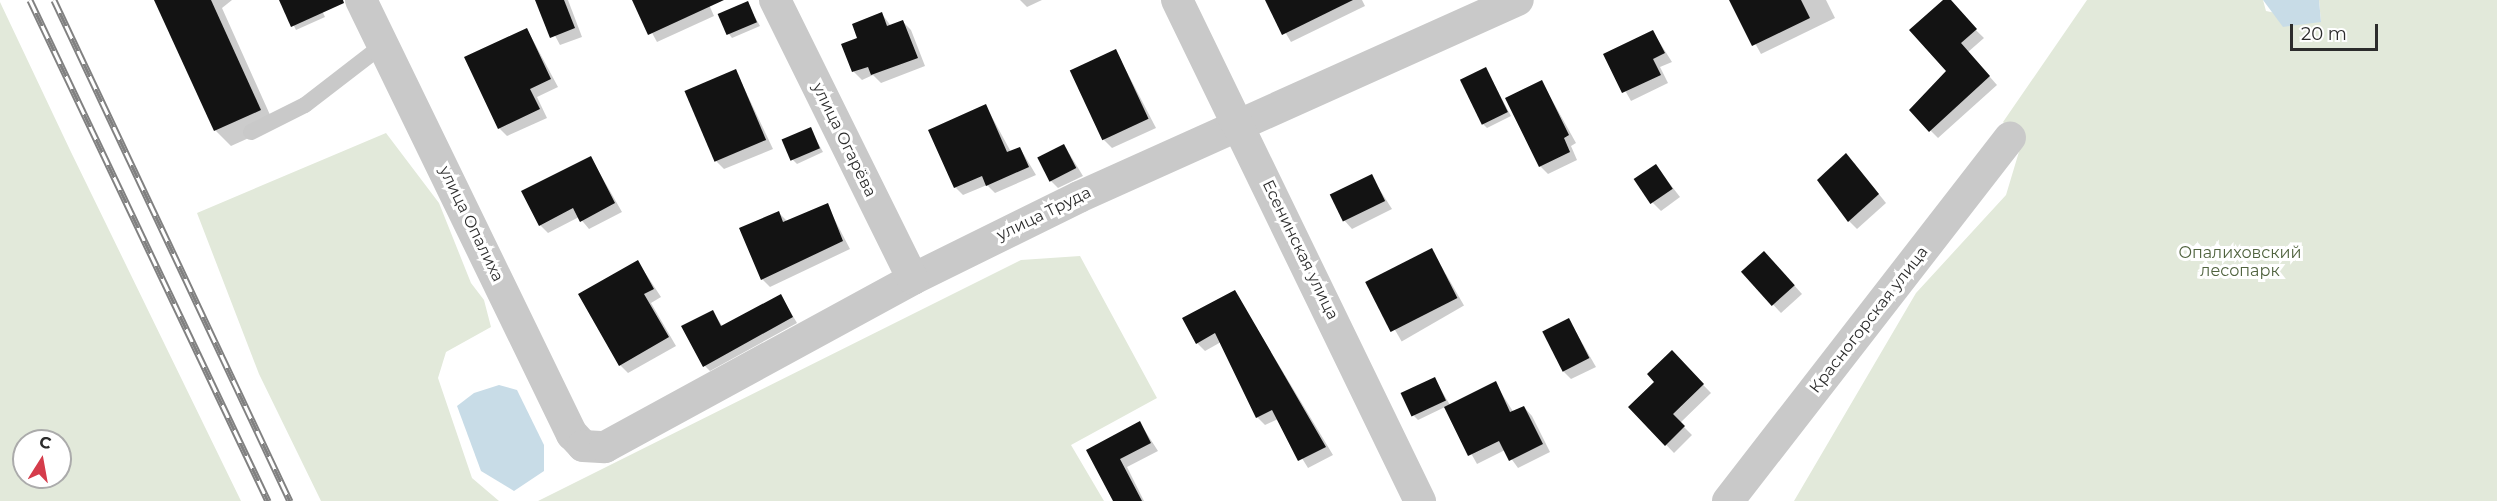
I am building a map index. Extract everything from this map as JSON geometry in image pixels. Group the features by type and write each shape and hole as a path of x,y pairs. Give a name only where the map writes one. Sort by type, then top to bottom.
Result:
{"street":[{"name":"улица Опалиха","path":"361,0 583,446"},
{"name":"улица Огарёва","path":"775,0 913,279"},
{"name":"Есенинская улица","path":"1177,0 1420,501"},
{"name":"улица Труда","path":"583,446 605,447 913,279 1079,197 1518,0"},
{"name":"Красногорская улица","path":"1728,501 2010,138"}],"lane":[{"path":"251,132 305,105 383,45"}],"green space":[{"name":"Опалиховский лесопарк","path":"2087,0 2263,0 2266,11 2321,22 2319,0 2497,0 2497,501 1794,501 1916,293 2006,195 2021,145 2003,122"},
{"path":"0,2 70,150 241,501 0,501"},
{"path":"386,133 439,203 471,283 484,300 491,327 446,352 438,378 472,478 499,501 321,501 259,374 197,213"},
{"path":"1080,256 1157,398 1071,445 1104,501 538,501 1021,260"}],"water":[{"path":"2263,0 2319,0 2321,22 2283,27"},
{"path":"499,385 517,390 544,445 544,471 514,491 481,471 457,406 474,393"}],"building":[{"path":"154,0 211,0 261,110 214,131"},
{"path":"279,0 343,0 344,3 291,27"},
{"path":"535,0 564,0 575,28 550,38"},
{"path":"632,0 724,0 648,35"},
{"path":"1265,0 1353,0 1282,35"},
{"path":"1729,0 1801,0 1810,18 1752,46"},
{"path":"1943,0 1951,0 1977,29 1961,43 1990,76 1929,132 1909,110 1946,71 1909,30"},
{"path":"748,1 757,22 727,35 718,14"},
{"path":"882,12 887,26 903,20 918,58 871,75 868,67 852,72 841,44 857,38 852,24"},
{"path":"527,28 551,79 530,89 540,109 498,129 464,57"},
{"path":"1653,30 1665,53 1653,59 1661,75 1622,93 1603,54"},
{"path":"1116,49 1149,119 1102,140 1070,71"},
{"path":"1486,67 1508,112 1482,125 1460,80"},
{"path":"736,69 766,140 715,162 684,91"},
{"path":"1542,80 1569,135 1564,138 1570,152 1539,167 1505,98"},
{"path":"986,104 1007,152 1020,147 1029,167 986,186 982,176 954,188 928,130"},
{"path":"811,127 820,148 791,161 782,140"},
{"path":"1064,144 1076,168 1050,182 1037,158"},
{"path":"1846,153 1879,194 1848,222 1817,180"},
{"path":"591,156 615,203 580,222 573,208 539,226 521,191"},
{"path":"1656,164 1673,189 1650,204 1634,179"},
{"path":"1372,174 1385,201 1343,222 1330,195"},
{"path":"828,203 843,241 761,280 739,228 779,211 783,222"},
{"path":"1432,248 1457,298 1391,332 1365,282"},
{"path":"1764,251 1795,285 1772,306 1741,272"},
{"path":"638,260 654,289 644,294 669,337 619,366 578,294"},
{"path":"1235,290 1326,447 1298,461 1272,410 1256,418 1215,333 1196,344 1182,318"},
{"path":"781,294 793,317 703,367 681,326 713,310 721,326"},
{"path":"1569,318 1589,358 1563,372 1542,332"},
{"path":"1672,350 1704,384 1673,414 1685,426 1665,446 1628,407 1654,382 1647,374"},
{"path":"1435,377 1446,401 1412,417 1401,393"},
{"path":"1496,381 1510,412 1524,406 1543,444 1509,461 1499,441 1468,456 1444,407"},
{"path":"1140,421 1151,443 1120,459 1142,501 1113,501 1086,450"}],"railway":[{"path":"30,0 268,501"},
{"path":"54,0 290,501"}]}
